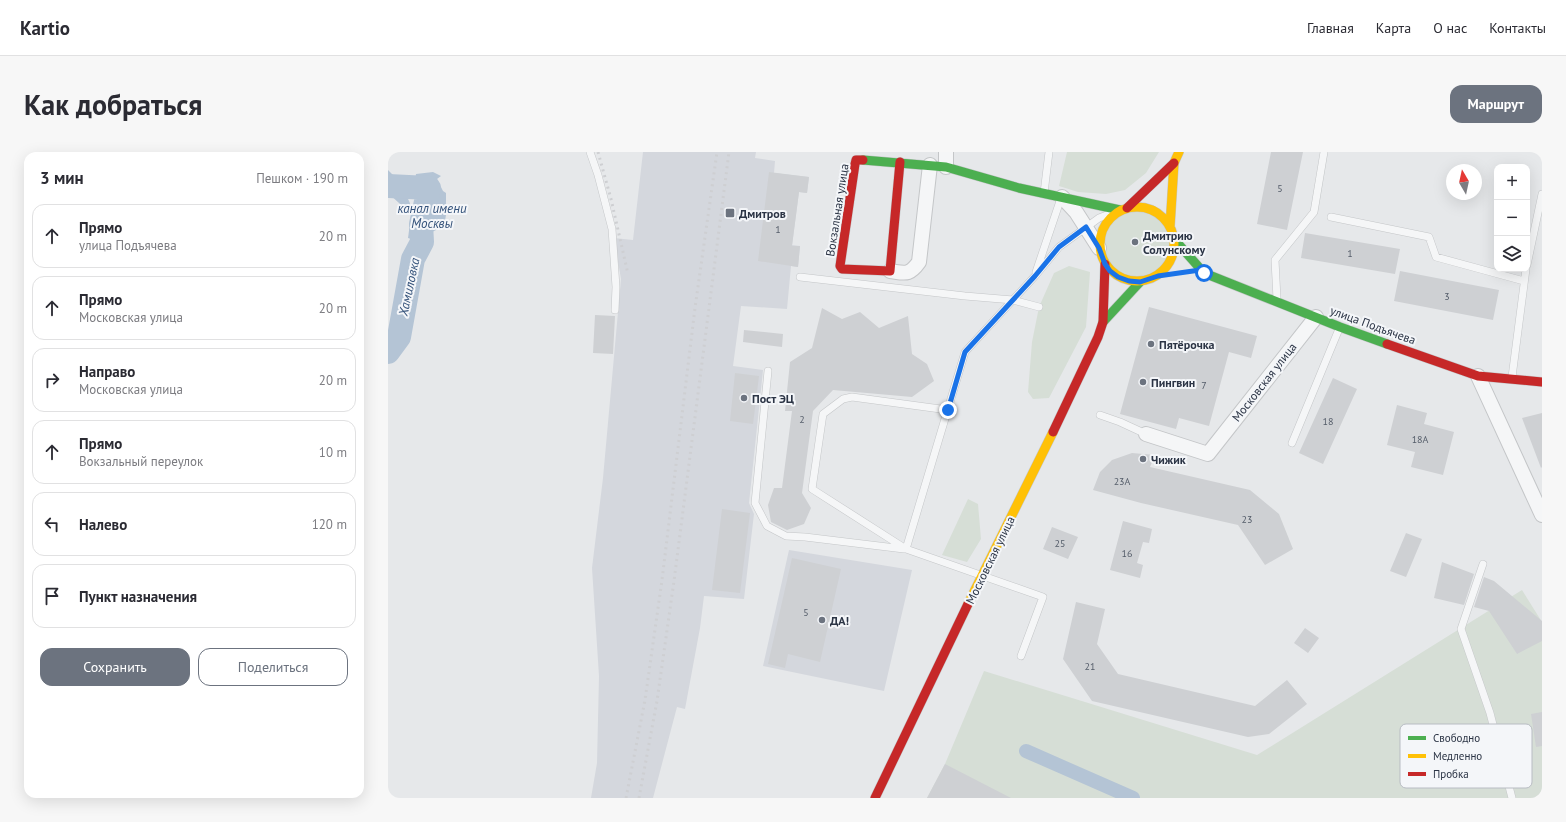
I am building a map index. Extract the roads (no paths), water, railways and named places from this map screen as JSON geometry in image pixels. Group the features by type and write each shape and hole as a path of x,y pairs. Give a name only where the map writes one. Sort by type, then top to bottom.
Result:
{"main road":[{"path":"1170,227 1174,163 1179,152"},
{"name":"Вокзальная улица","path":"890,271 842,269 840,266 856,160 900,162 946,167 1019,188 1123,209"},
{"path":"890,271 900,162"},
{"path":"1099,248 1100,236 1109,218 1123,209 1174,163"},
{"path":"1123,209 1144,207 1163,217 1170,227 1174,239 1174,250 1171,260 1158,276"},
{"name":"улица Подъячева","path":"1174,239 1197,271 1277,301 1340,327 1478,376 1542,382"},
{"name":"Московская улица","path":"1099,248 1105,264 1110,271 1118,277 1129,281 1140,282 1158,276"},
{"name":"Московская улица","path":"875,798 982,575 1053,433 1098,336 1103,322 1105,264"},
{"path":"1158,276 1172,274"},
{"name":"Московская улица","path":"1103,322 1140,282"}],"street":[{"path":"946,152 946,167"},
{"path":"890,271 906,273 913,271 919,262 930,165"},
{"path":"1062,197 1076,212 1099,248"},
{"name":"Московская улица","path":"1146,434 1208,454 1316,317"},
{"path":"1478,376 1542,515"}],"lane":[{"path":"590,152 598,175 612,229 616,287 615,310"},
{"path":"1044,193 1049,152"},
{"path":"1277,301 1275,260 1314,212 1324,152"},
{"path":"1530,251 1542,194"},
{"path":"1035,276 1062,197"},
{"path":"906,549 965,352 1035,276 1059,247 1099,218 1123,209"},
{"path":"1330,217 1429,237 1436,257 1524,281"},
{"path":"1512,379 1526,272"},
{"path":"800,277 1013,300 1039,307"},
{"path":"1292,443 1340,327"},
{"path":"768,371 756,503 767,526 786,536 906,549 1043,597 1021,656"},
{"path":"906,549 812,489 823,414 842,399 852,397 948,410"},
{"path":"1100,415 1146,434"},
{"path":"1483,564 1461,629 1493,724"},
{"path":"1509,788 1512,798"}],"water":[{"name":"канал имени Москвы","path":"388,170 401,183 415,180 416,174 433,172 441,176 437,179 443,191 446,193 446,215 444,226 424,236 422,242 408,238 410,224 418,209 416,195 411,192 404,193 410,202 410,213 388,193"}],"waterway":[{"name":"Хамиловка","path":"388,186 429,188 421,224 422,242 413,259 399,337 388,352"},
{"path":"1026,751 1133,798"}],"railway":[{"path":"598,152 611,199 628,274"},
{"path":"626,798 645,700 662,580 695,308 717,152"},
{"path":"639,798 657,701 674,581 729,152"}],"place":[{"name":"Дмитров","path":"730,213"},
{"name":"Дмитрию Солунскому","path":"1135,242"},
{"name":"Пятёрочка","path":"1151,344"},
{"name":"Пингвин","path":"1143,382"},
{"name":"Пост ЭЦ","path":"744,398"},
{"name":"Чижик","path":"1143,459"},
{"name":"ДА!","path":"822,620"}]}
